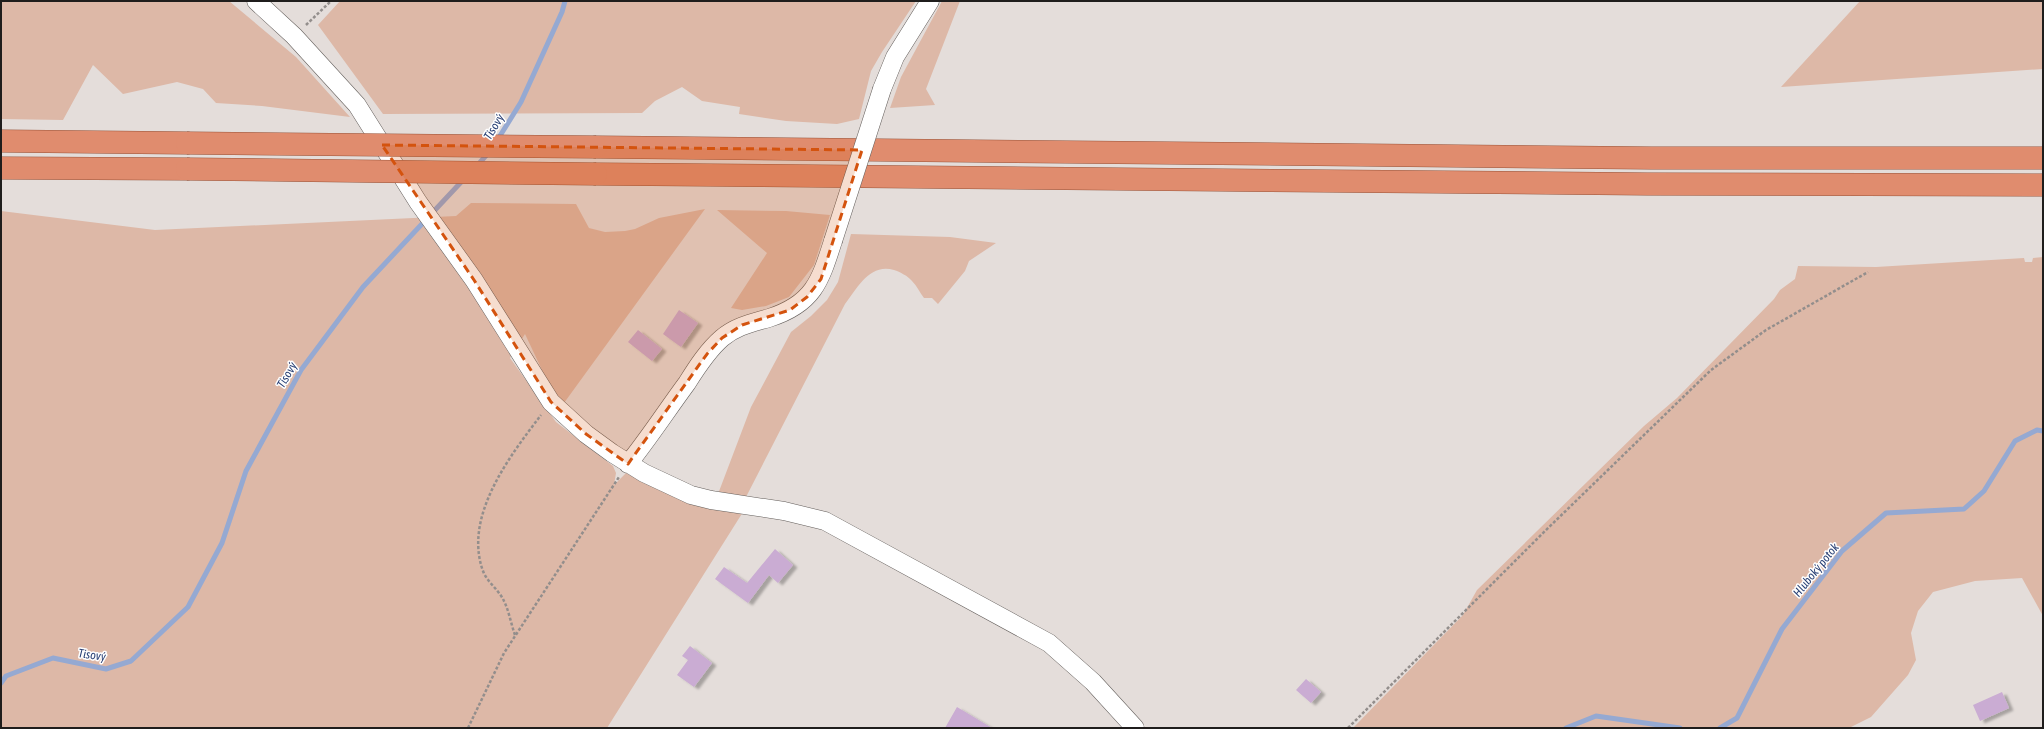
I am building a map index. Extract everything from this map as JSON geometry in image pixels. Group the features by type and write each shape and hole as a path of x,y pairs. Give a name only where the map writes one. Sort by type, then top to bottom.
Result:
{"highway":[{"path":"1,141 1659,158 2043,158"},
{"path":"1,168 1647,184 2043,185"}],"street":[{"path":"256,1 294,36 357,105 418,202 474,280 551,402 586,434 628,464 671,487 691,495 711,500 784,511 825,522 1049,643 1092,682 1135,728"},
{"path":"628,464 642,447 707,354 722,338 742,325 790,310 808,297 821,279 882,89 895,57 930,1"}],"path":[{"path":"294,36 331,1"},
{"path":"1348,728 1711,370 1766,330 1868,272"},
{"path":"515,636 504,600 483,572 477,540 484,506 512,454 551,402"},
{"path":"468,728 504,653 628,464"}],"highlighted area":[{"path":"382,145 862,150 821,279 807,297 790,310 742,325 722,338 707,354 628,464 586,434 551,402 474,280"}],"shaded area":[{"path":"1,1 229,1 296,57 350,117 262,106 216,103 203,89 177,82 123,94 93,65 63,120 1,119"},
{"path":"340,1 916,1 871,71 859,119 837,124 786,121 739,114 740,107 702,101 682,87 655,101 642,113 383,114 318,25"},
{"path":"942,1 960,1 926,89 935,105 890,108 901,77"},
{"path":"1860,1 2043,1 2043,69 1781,87"},
{"path":"471,203 576,204 589,228 605,232 635,229 659,218 705,209 564,403 549,385 525,334 510,358 556,422 613,466 616,473 614,485 626,473 646,483 743,512 607,728 1,728 1,211 155,230 456,216"},
{"path":"717,210 786,211 830,215 814,265 789,297 766,306 742,310 731,308 767,253"},
{"path":"851,234 950,237 996,243 969,261 965,271 938,304 932,298 924,298 910,279 904,274 894,270 878,270 865,278 845,304 746,497 718,494 751,407 791,332 811,316 827,300 838,282"},
{"path":"2043,257 2043,616 2022,578 1975,581 1933,592 1918,611 1911,633 1916,660 1908,675 1871,717 1849,728 1353,728 1463,615 1477,590 1644,426 1677,398 1774,299 1780,290 1795,279 1798,266 1876,267 2024,258 2025,262 2032,262 2033,258"}],"building":[{"path":"679,310 698,323 681,347 663,334"},
{"path":"638,330 662,349 652,361 628,342"},
{"path":"775,549 793,565 778,583 769,575 748,603 715,579 724,567 747,583"},
{"path":"690,646 712,663 694,687 677,675 688,660 682,656"},
{"path":"1306,679 1321,692 1311,703 1296,690"},
{"path":"2002,692 2009,708 1980,721 1973,705"},
{"path":"957,707 992,728 945,728"}],"waterway":[{"name":"Tisový","path":"498,139 521,102 562,12 565,1"},
{"name":"Tisový","path":"477,166 489,152"},
{"name":"Tisový","path":"1,683 6,676 53,658 106,669 131,661 188,607 222,543 246,471 301,370 363,287 464,179"},
{"name":"Hluboký potok","path":"1720,728 1737,718 1782,629 1842,551 1886,513 1964,509 1984,491 2015,441 2037,430 2043,431"},
{"name":"Hluboký potok","path":"1566,728 1596,716 1680,728"}]}
